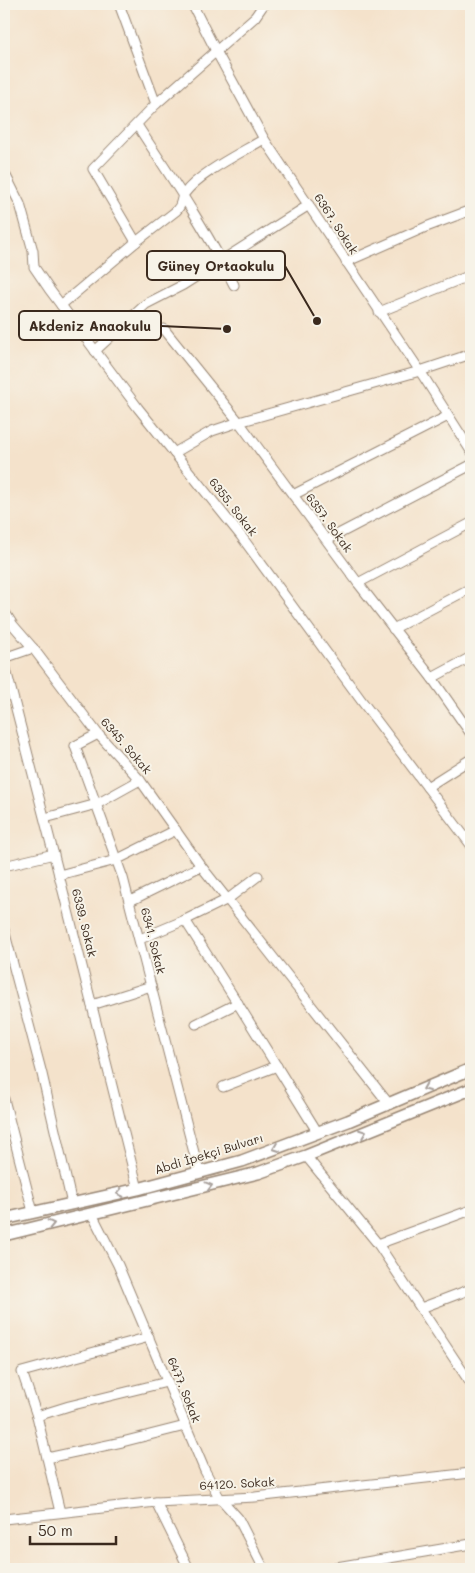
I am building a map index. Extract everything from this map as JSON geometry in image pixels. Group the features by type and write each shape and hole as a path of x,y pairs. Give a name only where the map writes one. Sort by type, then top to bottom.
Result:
{"street":[{"path":"119,4 156,104"},
{"name":"6367. Sokak","path":"192,4 264,139 420,371 471,451"},
{"path":"136,242 93,169 156,104 255,17 264,4"},
{"path":"137,125 183,195 234,285"},
{"path":"61,306 181,206 183,195 204,176 264,139"},
{"name":"6355. Sokak","path":"4,172 20,204 33,251 34,267 61,306 174,453 241,536 471,845"},
{"path":"95,351 146,304 184,285 309,205"},
{"path":"346,262 426,226 471,210"},
{"path":"379,312 471,275"},
{"name":"6357. Sokak","path":"164,329 239,422 358,583 432,678 471,734"},
{"path":"174,453 212,431 239,422 420,371 471,354"},
{"path":"293,495 448,416"},
{"path":"326,540 471,465"},
{"path":"358,583 471,523"},
{"path":"393,628 471,588"},
{"name":"6345. Sokak","path":"4,611 12,626 33,648 98,734 140,780 201,866 389,1104"},
{"path":"4,658 33,648"},
{"path":"432,678 471,657"},
{"name":"6339. Sokak","path":"4,662 60,875 138,1189"},
{"name":"6341. Sokak","path":"98,734 75,746 130,901 199,1172"},
{"path":"427,787 471,759"},
{"path":"45,818 97,804 140,780"},
{"path":"60,875 116,860 176,830"},
{"path":"4,866 54,854"},
{"path":"130,901 201,866"},
{"path":"140,939 228,899 258,876"},
{"path":"185,920 318,1133"},
{"path":"4,930 42,1074 72,1204"},
{"path":"92,1005 151,986"},
{"path":"196,1024 238,1003"},
{"path":"223,1087 277,1066"},
{"name":"Abdi İpekçi Bulvarı","path":"4,1219 138,1189 242,1161 318,1133 471,1069"},
{"path":"4,1235 258,1172 306,1156 471,1090"},
{"path":"4,1099 33,1212"},
{"path":"306,1156 378,1244 421,1308 467,1368 471,1384"},
{"path":"378,1244 471,1210"},
{"name":"6477. Sokak","path":"92,1214 118,1264 205,1471 220,1497 238,1518 264,1569"},
{"path":"421,1308 471,1289"},
{"path":"60,1512 37,1416 22,1372 148,1337"},
{"path":"37,1416 69,1406 167,1382"},
{"path":"47,1458 185,1426"},
{"name":"64120. Sokak","path":"4,1519 156,1502 220,1497 255,1497 471,1473"},
{"path":"156,1502 189,1569"},
{"path":"325,1569 471,1544"}],"place":[{"name":"Güney Ortaokulu","path":"317,321"},
{"name":"Akdeniz Anaokulu","path":"227,329"}]}
